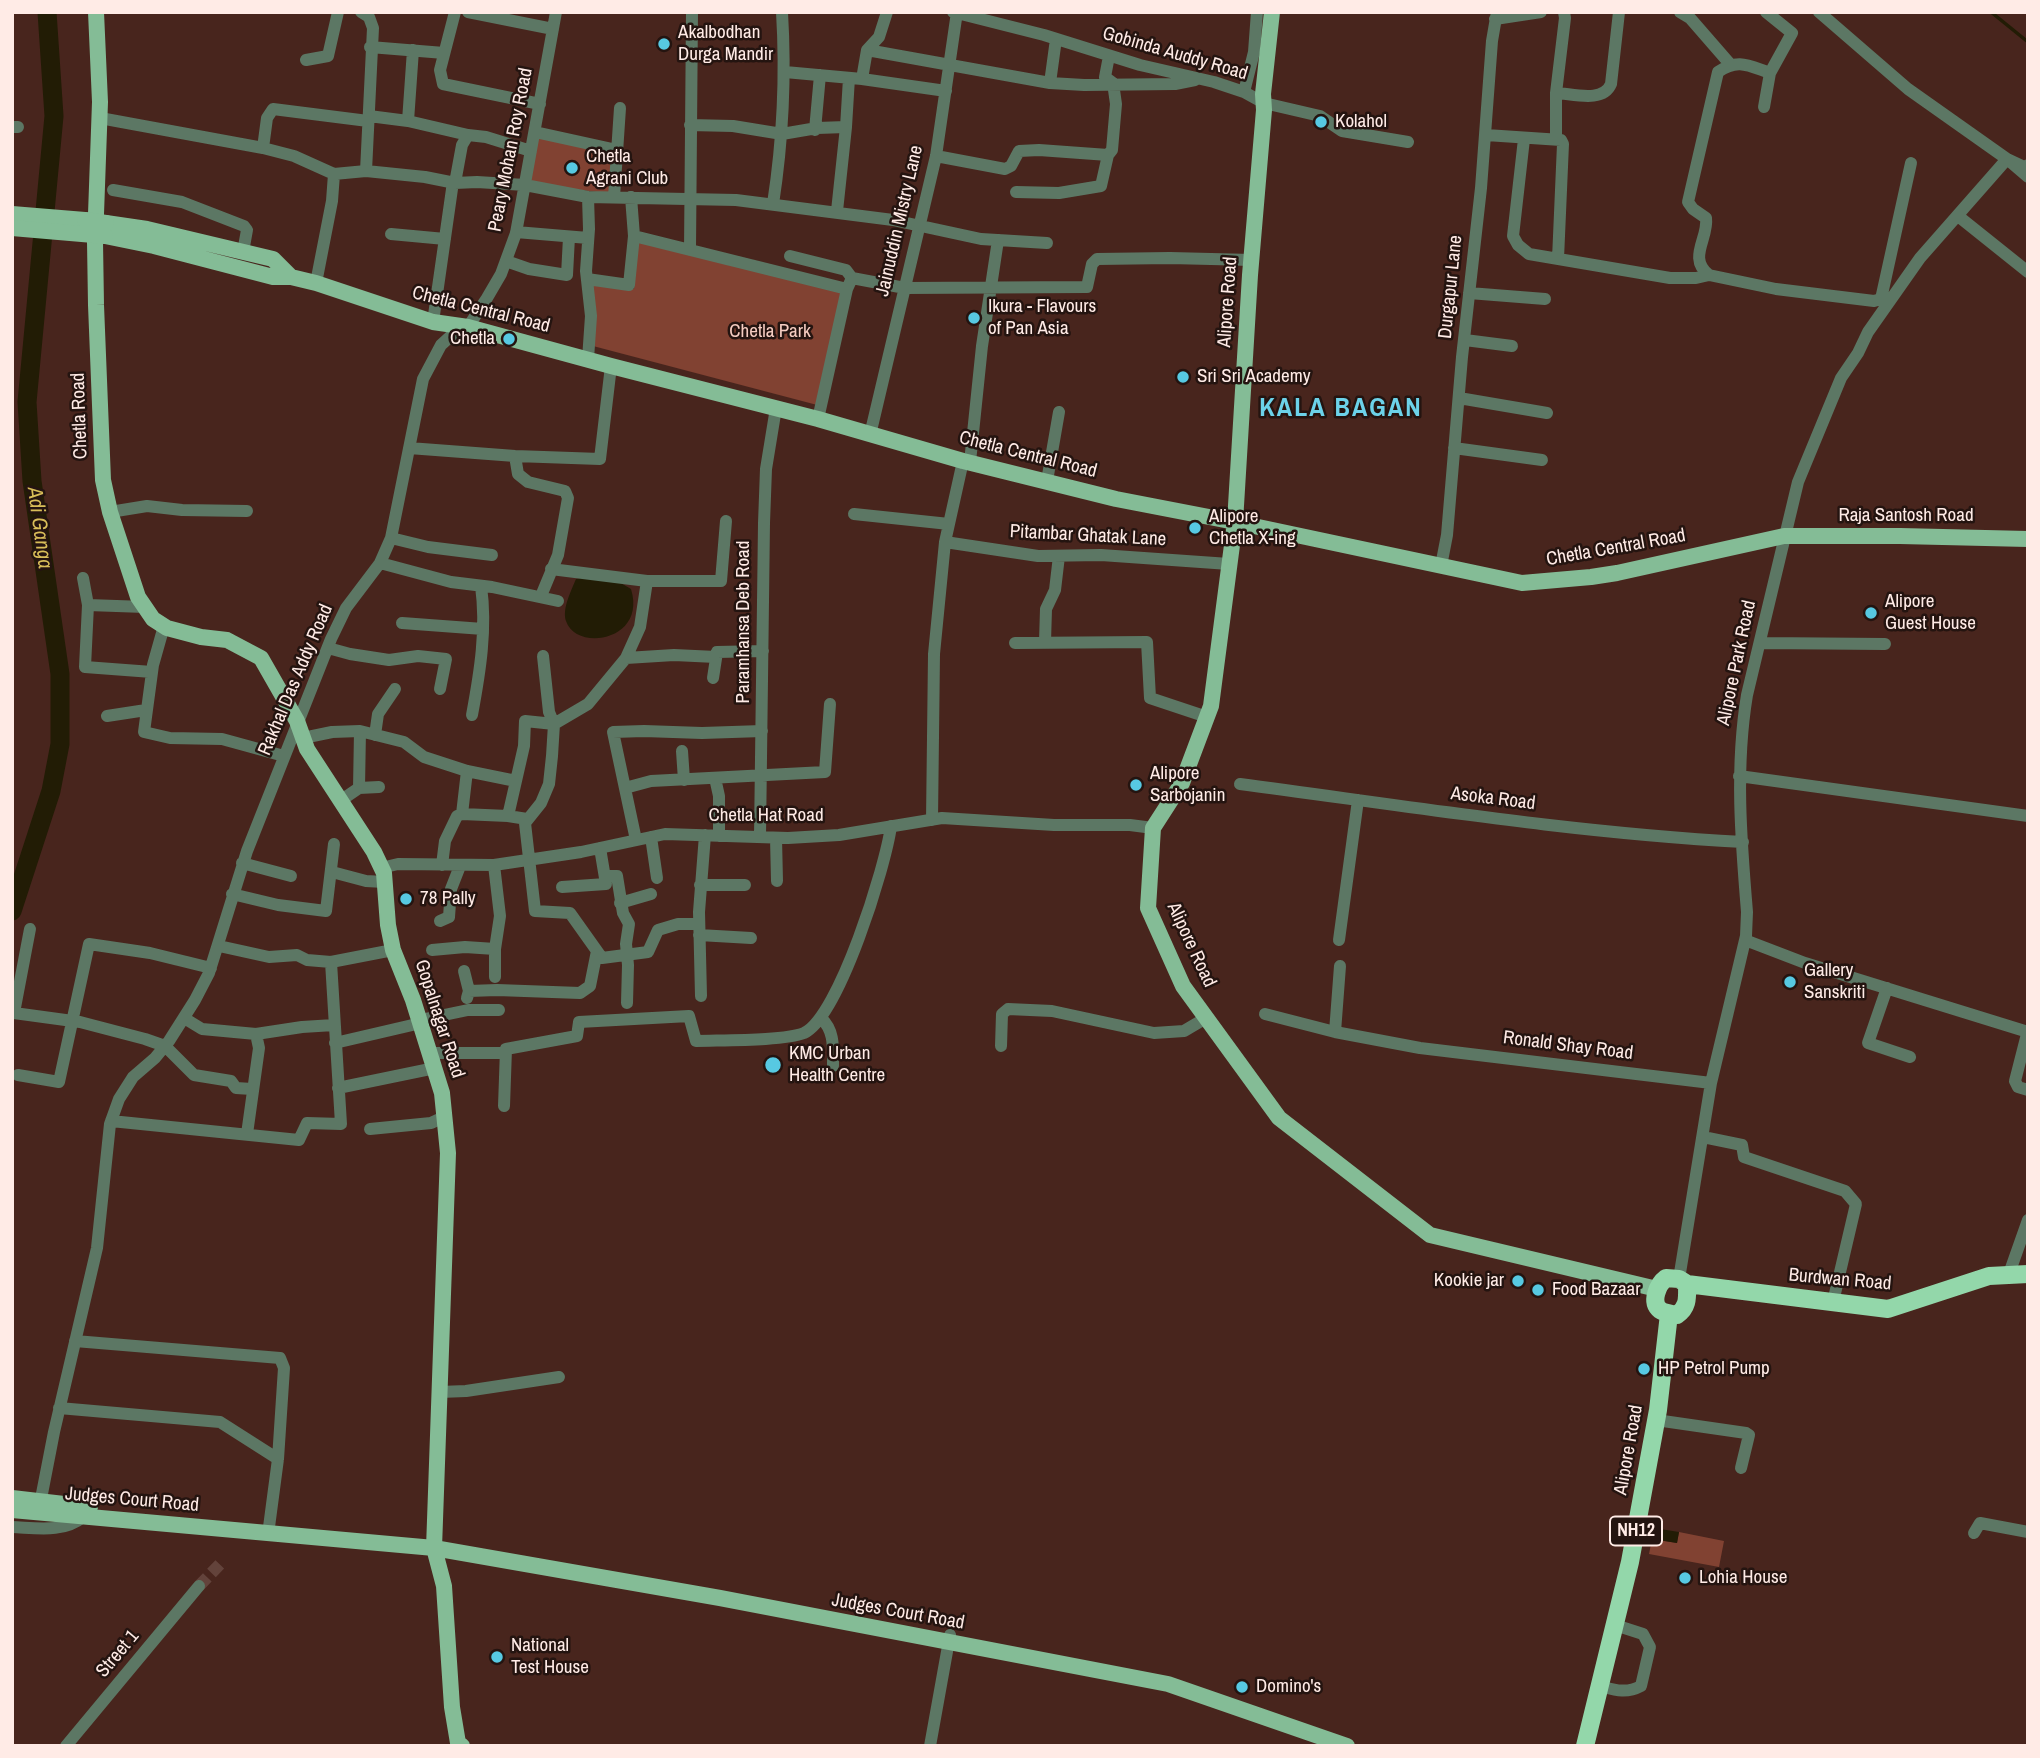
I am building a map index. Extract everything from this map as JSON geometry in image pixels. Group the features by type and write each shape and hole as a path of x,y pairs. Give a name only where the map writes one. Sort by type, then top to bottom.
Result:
{"highway":[{"name":"Burdwan Road","path":"1683,1282 1888,1309 1990,1276 2020,1274"},
{"path":"1666,1278 1683,1282 1688,1301 1684,1311 1677,1315 1661,1311 1657,1305 1657,1289 1666,1278"},
{"name":"Alipore Road","path":"1585,1746 1630,1562 1656,1420 1670,1314"}],"main road":[{"name":"Chetla Road","path":"96,12 100,118 95,242 96,293 103,480 110,512 138,597 153,620 201,637 227,640 261,658 297,721"},
{"name":"Alipore Road","path":"1274,12 1264,97 1235,522 1210,706 1182,783 1153,828 1148,908 1183,986 1279,1118 1430,1236 1657,1289"},
{"path":"12,214 106,230"},
{"path":"12,228 147,229 273,259 291,277"},
{"name":"Chetla Central Road","path":"106,230 273,278 291,277 316,284 433,323 468,327 1116,499 1530,583 1616,573 1784,536"},
{"name":"Raja Santosh Road","path":"1784,536 2028,539"},
{"name":"Gopalnagar Road","path":"297,721 307,749 383,875 393,950 420,1021 442,1093 448,1153 434,1545 444,1587 452,1707 458,1742 462,1746"},
{"name":"Judges Court Road","path":"12,1499 83,1517 434,1545 768,1598 949,1638 960,1637 970,1646 1168,1684 1347,1746"},
{"path":"44,1506 434,1545"},
{"name":"Judges Court Road","path":"12,1510 44,1506"}],"street":[{"path":"306,60 328,56 338,12"},
{"path":"455,12 440,71 443,85 540,104"},
{"path":"468,12 553,29"},
{"name":"Peary Mohan Roy Road","path":"468,327 506,261 516,232 556,12"},
{"path":"690,250 692,12"},
{"path":"773,204 782,134 785,72 782,12"},
{"path":"862,79 867,50 879,37 887,12"},
{"path":"1009,26 1013,12"},
{"path":"1244,92 1254,52 1257,12"},
{"path":"1496,16 1541,12"},
{"path":"1556,139 1556,93 1564,12"},
{"path":"1556,93 1601,96 1608,92 1619,12"},
{"path":"1680,12 1690,18 1730,64"},
{"path":"1765,107 1770,74 1792,33 1766,12"},
{"path":"1819,12 1908,89 2028,177"},
{"name":"Gobinda Auddy Road","path":"956,13 1264,97 1320,116 1342,131 1408,142"},
{"name":"Jainuddin Mistry Lane","path":"870,435 936,156 956,13"},
{"path":"366,171 370,47 373,29 368,14"},
{"name":"Durgapur Lane","path":"1441,566 1447,535 1496,16"},
{"path":"1050,83 1056,39"},
{"path":"370,47 444,52"},
{"path":"408,121 413,50"},
{"path":"867,50 1050,83 1175,84 1199,79"},
{"path":"1016,192 1059,193 1101,186 1108,155 1112,150 1116,104 1113,83 1105,77 1109,56"},
{"path":"1709,275 1703,270 1699,259 1699,248 1707,226 1706,218 1688,202 1718,72 1730,64 1743,64 1770,74"},
{"path":"785,72 946,91"},
{"path":"817,128 815,130 820,75"},
{"path":"837,211 849,78"},
{"path":"614,197 620,108"},
{"path":"263,148 267,118 273,109 408,121 486,137 531,151"},
{"path":"100,118 263,148 294,156 334,174 366,171 454,183 525,185 588,197 690,197 773,204 837,211 920,225 948,234 1047,243"},
{"path":"691,125 733,126 782,134 817,128 846,127"},
{"path":"535,132 617,150"},
{"path":"433,323 445,222 462,145 468,135"},
{"path":"1486,135 1556,139 1563,144 1558,259"},
{"path":"1524,139 1513,236 1518,245 1529,254 1670,278 1709,275 1776,289 1874,301 1881,299 1885,290 1890,255 1911,163"},
{"path":"936,156 1005,169 1011,166 1019,151 1108,155"},
{"path":"2007,159 2024,167 2028,165"},
{"name":"Alipore Park Road","path":"1683,1282 1710,1083 1745,940 1747,912 1739,776 1741,729 1798,482 1841,378 1868,332 1920,258 2007,159"},
{"path":"316,284 332,201 334,174"},
{"path":"113,190 182,202 244,226 247,229 243,252"},
{"path":"588,197 587,279 592,316 588,359"},
{"path":"587,279 629,285 634,236 631,197"},
{"path":"1958,216 2028,272"},
{"path":"516,232 588,238"},
{"path":"391,234 445,239"},
{"path":"634,236 850,284 905,288 1087,287 1092,264 1097,260 1252,260"},
{"path":"506,261 529,270 567,275 569,237"},
{"path":"932,820 934,654 945,542 967,461 998,240"},
{"path":"790,256 846,270 850,284 818,419"},
{"path":"1469,293 1545,299"},
{"name":"Rakhal Das Addy Road","path":"44,1506 59,1408 97,1248 111,1121 119,1099 133,1077 165,1046 211,968 232,894 297,721 346,608 380,563 391,538 423,379 441,345 453,334 468,327"},
{"path":"1465,340 1512,346"},
{"path":"409,448 600,459 611,366"},
{"path":"1459,398 1548,413"},
{"name":"Paramhansa Deb Road","path":"760,837 765,482 776,408"},
{"path":"1047,481 1059,412"},
{"path":"1454,448 1542,460"},
{"path":"515,456 519,474 528,482 565,491 568,498 558,555 541,596"},
{"path":"110,512 147,506 182,510 247,511"},
{"path":"854,514 949,524"},
{"path":"551,569 647,581 721,581 726,521"},
{"path":"391,538 428,547 492,555"},
{"name":"Pitambar Ghatak Lane","path":"945,542 1038,556 1101,555 1229,564"},
{"path":"1045,642 1046,609 1055,590 1059,556"},
{"path":"380,563 451,582 558,601"},
{"path":"83,578 88,605 85,667 152,672"},
{"path":"508,816 524,746 525,721 555,724 588,704 626,658 640,627 647,581"},
{"path":"472,715 480,670 483,629 481,586"},
{"path":"88,605 145,607"},
{"path":"402,623 483,629"},
{"path":"164,626 152,672 144,732 170,738 222,739 284,756"},
{"path":"1015,643 1147,642 1150,698 1207,717"},
{"path":"1761,643 1885,644"},
{"path":"328,648 389,660 418,656 446,659 440,689"},
{"path":"713,678 717,652 763,651"},
{"path":"543,656 550,712 555,724 549,784 541,803 525,823 535,911 570,913 602,958 648,953 659,930 678,924 751,938"},
{"path":"626,658 716,657"},
{"path":"375,735 378,715 394,689"},
{"path":"625,788 652,782 825,772 830,704"},
{"path":"107,716 146,710"},
{"path":"636,840 613,732 762,731"},
{"path":"303,738 332,732 375,735 404,742 424,757 467,771 516,781"},
{"path":"359,788 360,732"},
{"path":"682,751 684,780"},
{"path":"462,814 467,771"},
{"path":"1739,776 2028,816"},
{"path":"715,778 719,796 719,836"},
{"name":"Asoka Road","path":"1240,784 1446,813 1661,838 1743,842"},
{"path":"340,801 359,788 379,787"},
{"path":"1339,940 1358,800"},
{"path":"442,865 446,841 457,816 462,814 527,819"},
{"name":"Chetla Hat Road","path":"331,872 366,881 383,875 398,864 494,865 600,848 665,834 776,838 839,835 942,818 1153,828"},
{"path":"503,1106 506,1049 577,1036 579,1022 689,1016 696,1041 779,1037 805,1032 821,1018 851,957 877,884 891,826"},
{"path":"701,996 700,885 705,835"},
{"path":"651,837 657,878"},
{"path":"776,838 777,881"},
{"path":"232,894 278,905 326,911 334,844"},
{"path":"562,887 606,884 600,848"},
{"path":"243,863 291,876"},
{"path":"494,865 500,916 495,949 495,977"},
{"path":"440,921 449,917 451,888 460,866"},
{"path":"606,876 617,876 620,903 629,924 627,1003"},
{"path":"700,885 745,885"},
{"path":"620,903 651,894"},
{"path":"30,929 13,1012 145,1038 165,1046 194,1075 231,1081 236,1088 252,1089"},
{"path":"1745,940 1805,963 2027,1033 2015,1081 2018,1087 2028,1090"},
{"path":"18,1075 59,1082 89,944 150,953 211,968"},
{"path":"219,946 269,957 297,955 307,960 331,962 393,950"},
{"path":"432,950 465,947 495,949"},
{"path":"468,991 580,993 590,986 597,951"},
{"path":"111,1121 299,1140 307,1123 341,1124 331,962"},
{"path":"1335,1032 1340,966"},
{"path":"464,971 468,991 465,1010"},
{"path":"1887,988 1868,1042 1910,1057"},
{"path":"1001,1046 1002,1014 1008,1009 1052,1011 1154,1033 1184,1031 1206,1018"},
{"path":"335,1043 465,1010 499,1010"},
{"name":"Ronald Shay Road","path":"1265,1014 1335,1032 1420,1048 1710,1083"},
{"path":"184,1017 202,1029 256,1034 334,1025"},
{"path":"821,1018 828,1024 833,1037 833,1066"},
{"path":"247,1134 259,1048 256,1034"},
{"path":"338,1088 433,1061 504,1053"},
{"path":"370,1129 431,1122 444,1116"},
{"path":"1703,1137 1742,1145 1744,1157 1845,1191 1856,1204 1833,1302"},
{"path":"2020,1274 2010,1271 2028,1220"},
{"path":"75,1341 280,1358 284,1368 278,1459 269,1527"},
{"path":"440,1392 466,1391 559,1377"},
{"path":"59,1408 220,1422 278,1459"},
{"path":"1656,1420 1746,1433 1749,1435 1741,1468"},
{"path":"12,1527 72,1526 83,1517"},
{"path":"1974,1533 1980,1523 2028,1532"},
{"name":"Street 1","path":"66,1746 199,1586"},
{"path":"1600,1686 1622,1692 1641,1686 1650,1647 1643,1634 1615,1625"},
{"path":"930,1746 949,1638"}],"green space":[{"name":"Chetla Agrani Club","path":"538,136 615,153 612,194 527,183"},
{"name":"Chetla Park","path":"636,241 844,290 821,406 593,346 591,285 634,289"},
{"path":"1679,1532 1724,1541 1719,1567 1649,1554 1652,1539 1677,1543"}],"shaded area":[{"path":"591,576 614,579 631,589 633,607 629,620 620,630 608,636 583,636 572,631 566,621 566,606 576,579"},
{"path":"1654,1528 1679,1532 1677,1543 1652,1539"}],"waterway":[{"name":"Adi Ganga","path":"12,911 51,791 60,744 60,674 32,481 27,402 54,116 47,12"},
{"path":"1991,12 2028,42"}],"tunnel":[{"path":"199,1586 223,1561"}],"place":[{"name":"Akalbodhan Durga Mandir","path":"664,44"},
{"name":"Kolahol","path":"1321,122"},
{"name":"Chetla Agrani Club","path":"572,168"},
{"name":"Ikura - Flavours of Pan Asia","path":"974,318"},
{"name":"Chetla","path":"509,339"},
{"name":"Sri Sri Academy","path":"1183,377"},
{"name":"Alipore Chetla X-ing","path":"1195,528"},
{"name":"Alipore Guest House","path":"1871,613"},
{"name":"Alipore Sarbojanin","path":"1136,785"},
{"name":"78 Pally","path":"406,899"},
{"name":"Gallery Sanskriti","path":"1790,982"},
{"name":"KMC Urban Health Centre","path":"773,1065"},
{"name":"Kookie jar","path":"1518,1281"},
{"name":"Food Bazaar","path":"1538,1290"},
{"name":"HP Petrol Pump","path":"1644,1369"},
{"name":"Lohia House","path":"1685,1578"},
{"name":"National Test House","path":"497,1657"},
{"name":"Domino's","path":"1242,1687"}],"district":[{"name":"KALA BAGAN","path":"1341,409"}]}
